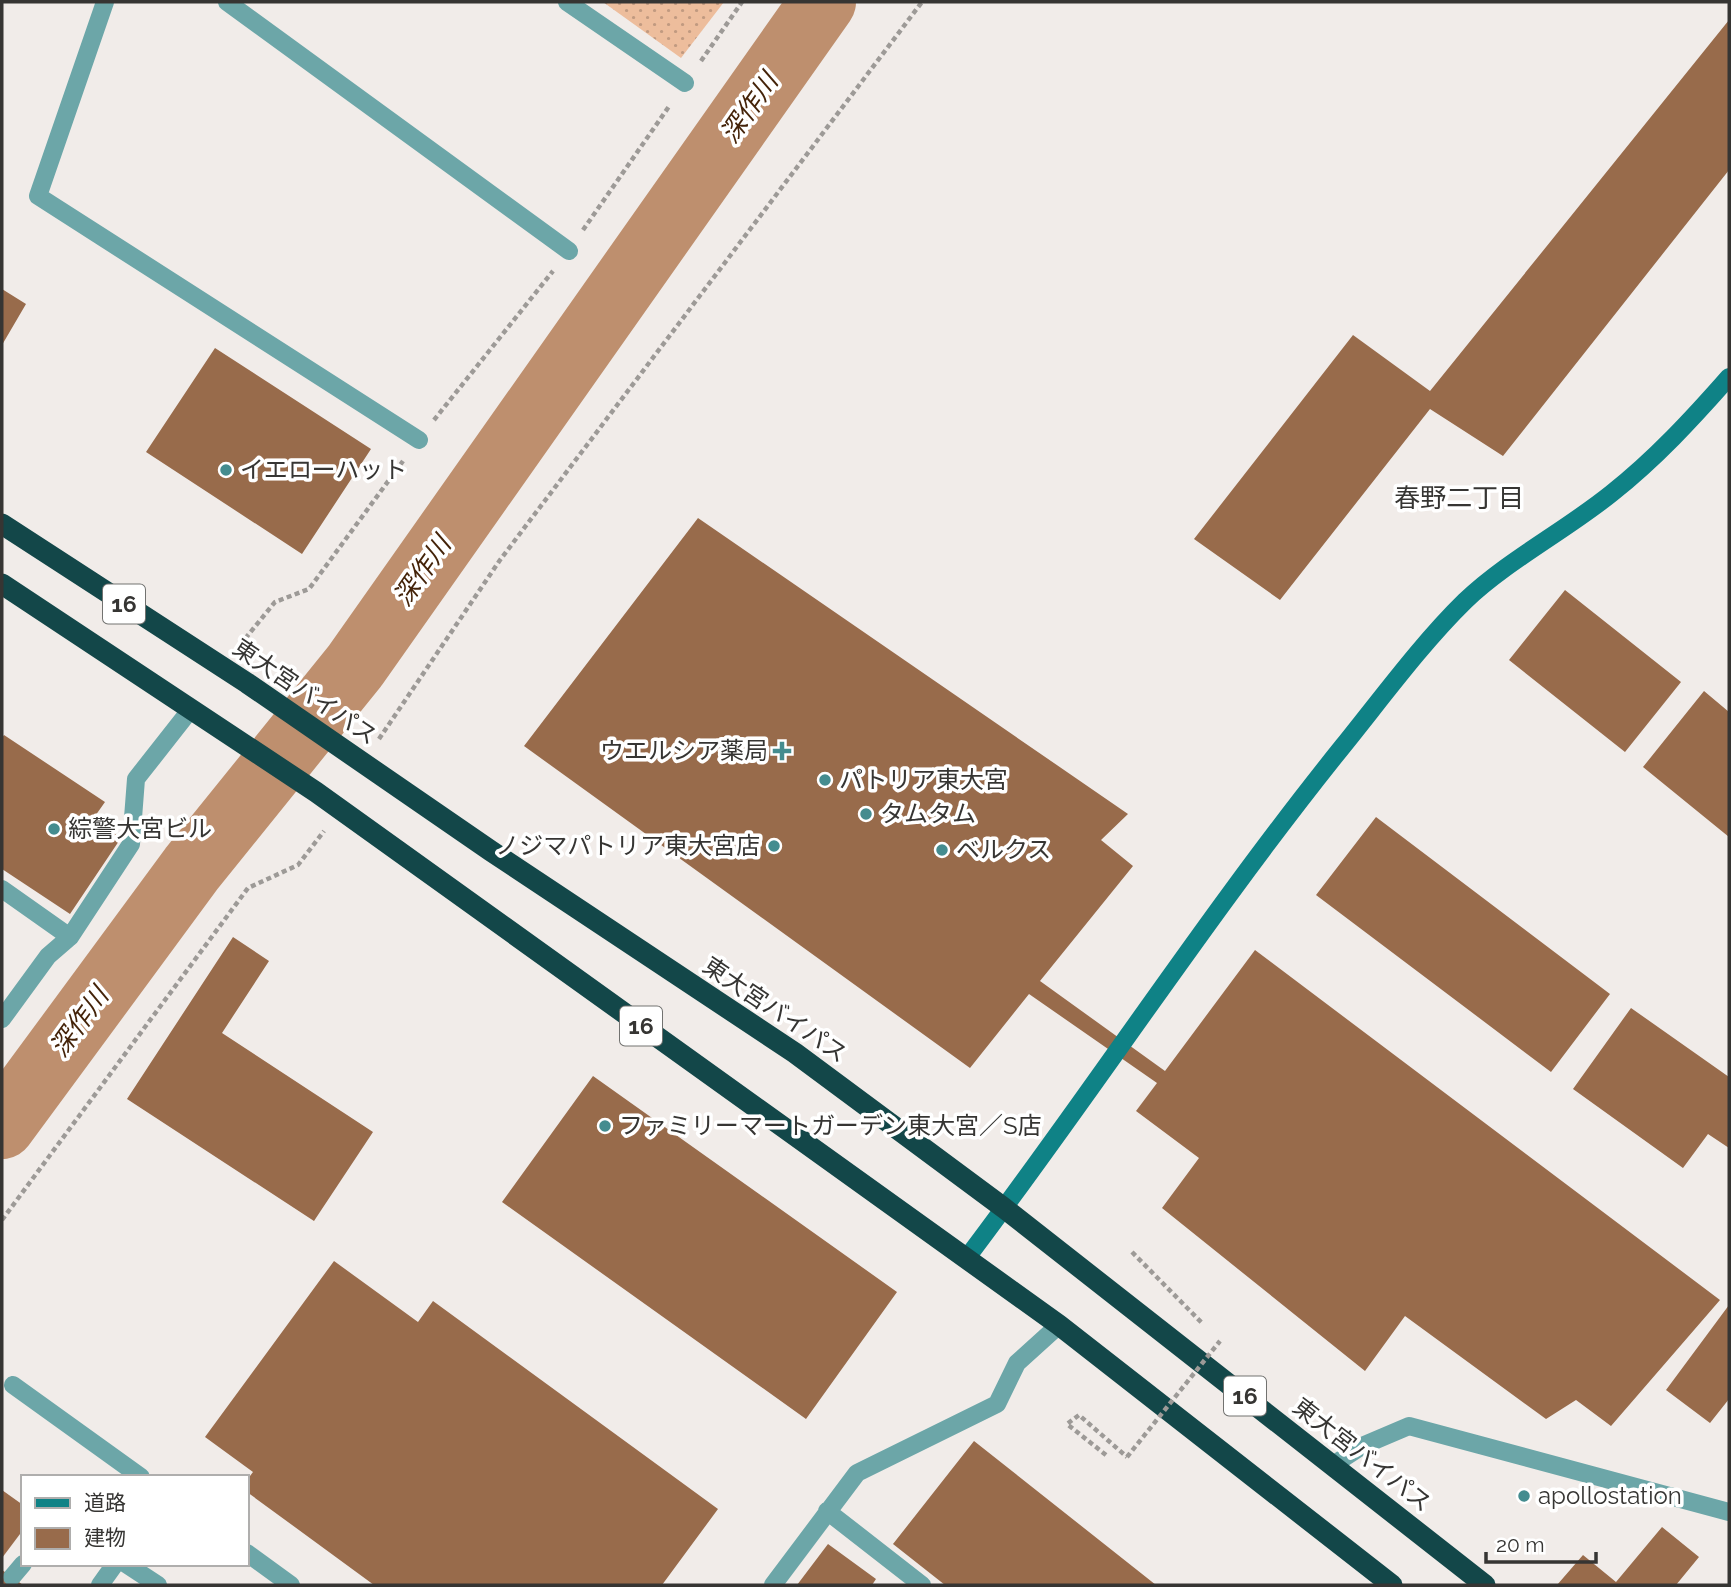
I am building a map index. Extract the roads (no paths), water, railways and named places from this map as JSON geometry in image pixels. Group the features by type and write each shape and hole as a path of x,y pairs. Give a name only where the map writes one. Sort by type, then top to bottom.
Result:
{"highway":[{"name":"東大宮バイパス","path":"2,524 247,683 491,851 794,1053 1004,1208 1485,1585"},
{"name":"16","path":"2,584 316,792 1059,1325 1392,1585"}],"street":[{"path":"105,2 38,196 419,440"},
{"path":"228,2 569,251"},
{"path":"567,2 685,83"},
{"path":"966,1259 1241,879 1316,780 1413,660 1465,601 1612,493 1683,429 1729,377"},
{"path":"2,1019 48,956 70,937 131,844 136,779 191,709"},
{"path":"2,889 70,937"},
{"path":"772,1585 857,1473 997,1404 1017,1363 1059,1325"},
{"path":"13,1385 138,1475"},
{"path":"1333,1465 1362,1446 1409,1426 1729,1512"},
{"path":"827,1511 922,1585"},
{"path":"248,1554 291,1585"},
{"path":"100,1585 114,1566"},
{"path":"130,1566 158,1585"}],"waterway":[{"name":"深作川","path":"2,1126 192,868 355,666 823,2"}],"place":[{"name":"イエローハット","path":"226,470"},
{"name":"ウエルシア薬局","path":"782,751"},
{"name":"パトリア東大宮","path":"825,780"},
{"name":"タムタム","path":"866,814"},
{"name":"綜警大宮ビル","path":"54,829"},
{"name":"ノジマパトリア東大宮店","path":"774,846"},
{"name":"ベルクス","path":"942,850"},
{"name":"ファミリーマートガーデン東大宮／S店","path":"605,1126"},
{"name":"apollostation","path":"1524,1496"}],"district":[{"name":"春野二丁目","path":"1459,498"}]}
